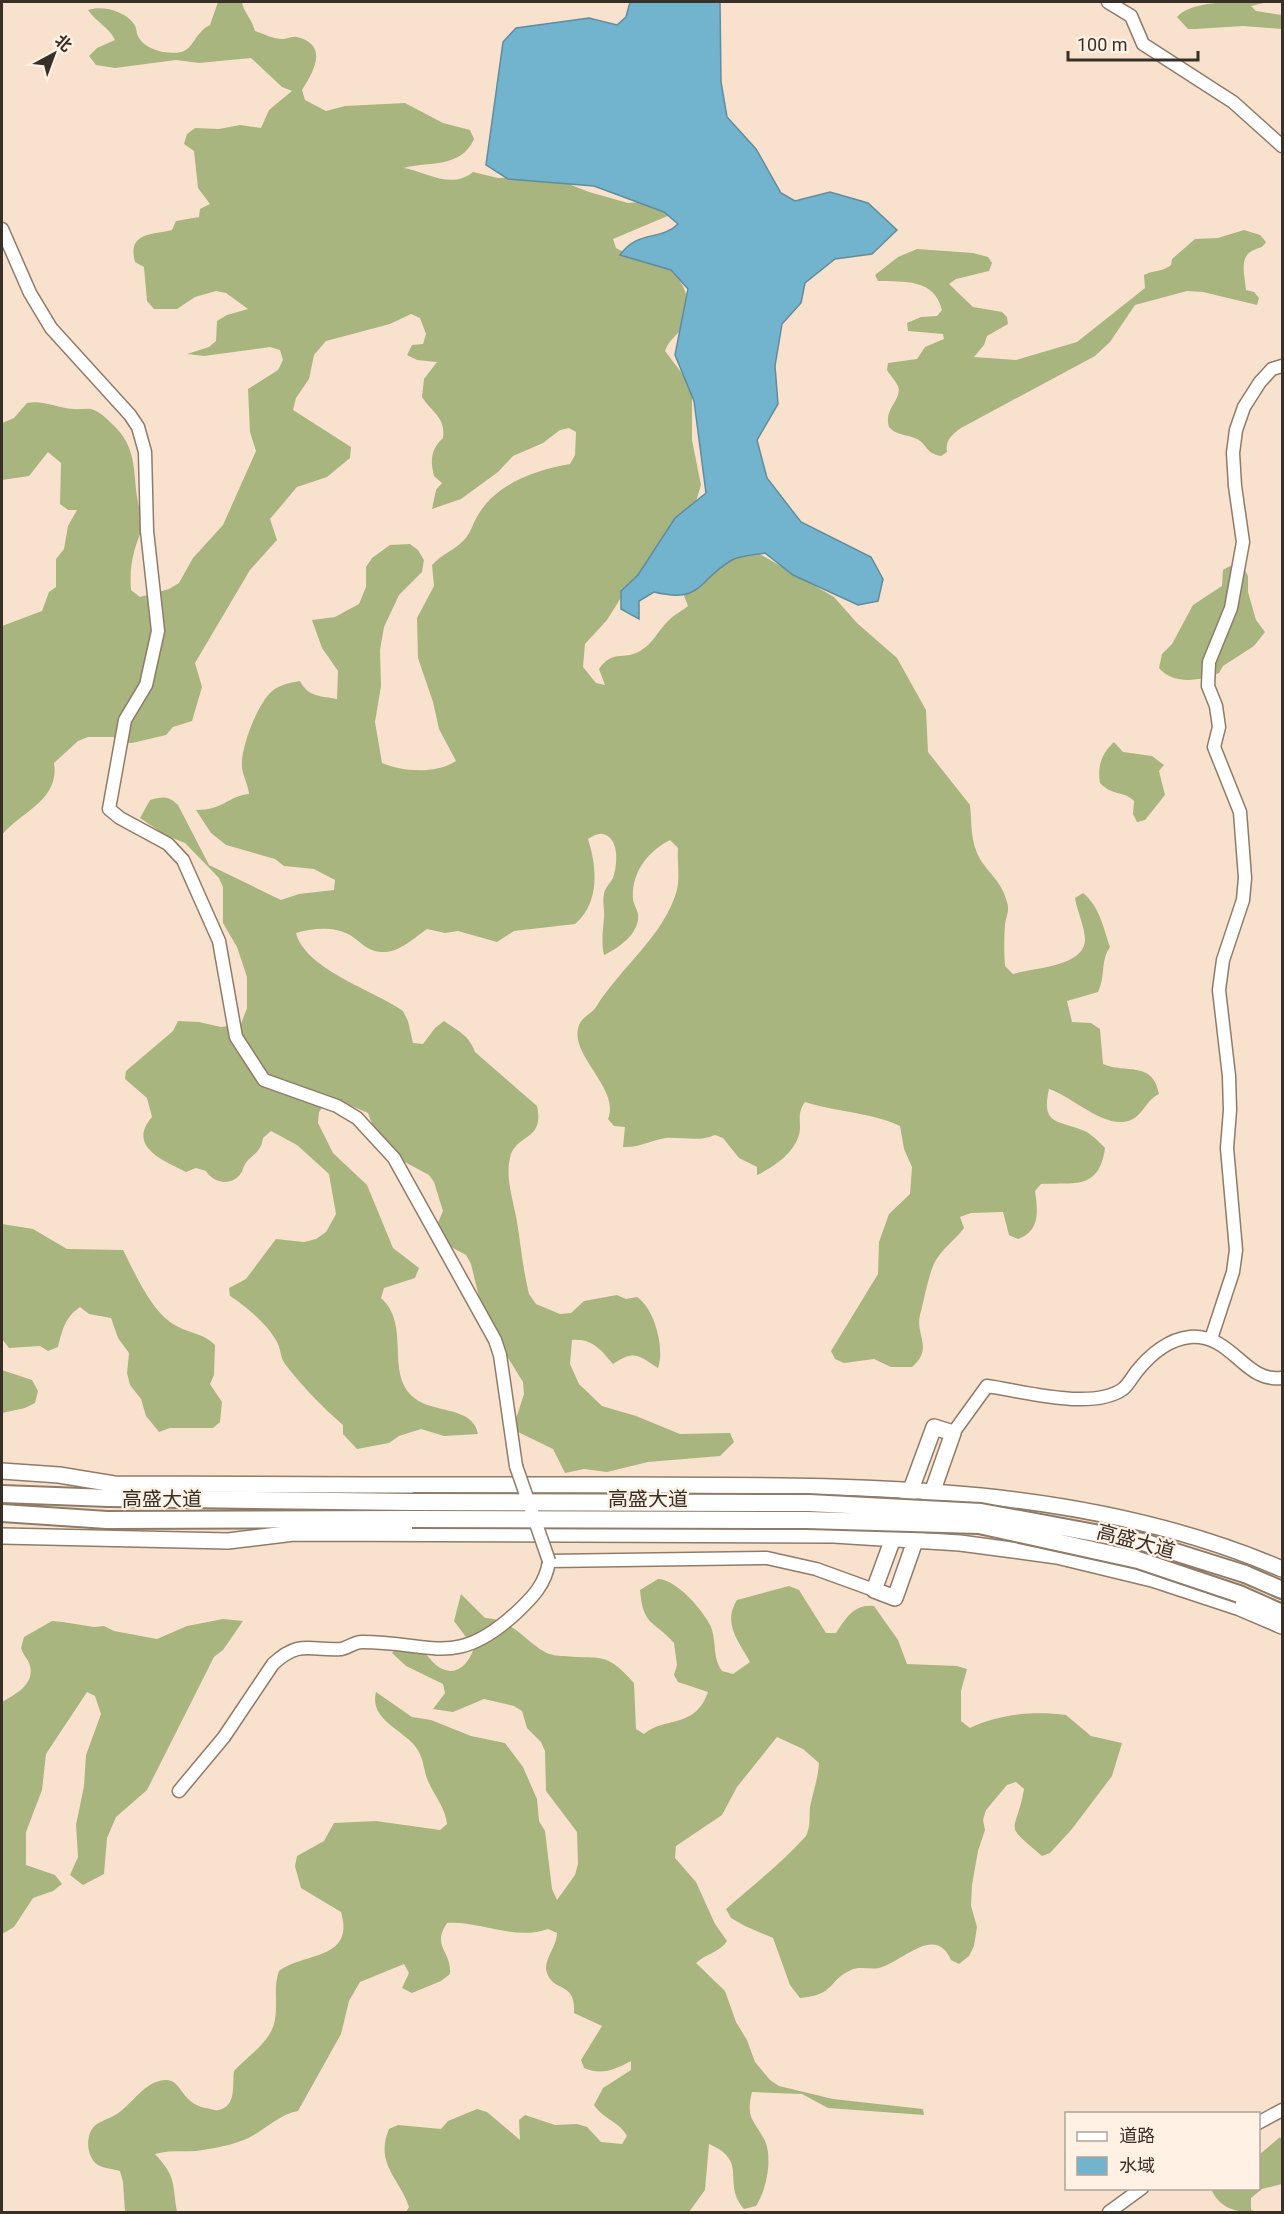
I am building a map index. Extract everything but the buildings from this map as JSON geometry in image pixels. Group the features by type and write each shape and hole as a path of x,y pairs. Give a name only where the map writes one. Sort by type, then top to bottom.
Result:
{"highway":[{"path":"2,1485 109,1498"},
{"name":"高盛大道","path":"2,1494 109,1498 413,1502 809,1503 981,1512 1143,1542 1245,1574 1279,1588"},
{"name":"高盛大道","path":"2,1513 107,1520 807,1520 979,1525 1138,1560 1239,1594 1282,1613"},
{"path":"2,1523 107,1520"}],"main road":[{"path":"934,1427 953,1432 896,1598 874,1590 934,1427"},
{"name":"高盛大道","path":"2,1471 59,1475 114,1484 812,1486 983,1495 1096,1512 1202,1539 1282,1569"},
{"name":"高盛大道","path":"2,1536 228,1541 294,1533 834,1535 1014,1548 1106,1567 1207,1596 1282,1626"}],"street":[{"path":"1108,2 1131,16 1143,44 1233,102 1282,146"},
{"path":"2,229 30,293 51,328 130,414 138,427 145,452 147,531 158,630 146,685 125,720 109,809 120,818 168,844 183,860 219,942 236,1037 264,1080 347,1112 357,1118 394,1158 495,1340 500,1355 516,1466 549,1561 547,1575 534,1596 496,1631 466,1647 438,1650 407,1645 359,1642 342,1649 302,1646 283,1655 273,1664 224,1737 179,1791"},
{"path":"1211,1339 1233,1272 1236,1250 1227,1148 1230,1110 1229,1076 1219,990 1223,960 1243,900 1245,878 1240,812 1214,747 1219,727 1216,706 1208,686 1209,662 1231,608 1243,542 1235,486 1233,453 1236,430 1244,407 1260,382 1272,369 1282,366"},
{"path":"953,1432 987,1386 1072,1400 1105,1395 1123,1389 1148,1358 1166,1346 1189,1337 1211,1339 1225,1346 1254,1372 1271,1380 1282,1378"},
{"path":"549,1561 767,1558 816,1569 874,1590"},
{"path":"1260,2122 1282,2110"},
{"path":"1109,2212 1139,2190"}],"green space":[{"path":"218,2 242,2 255,31 279,39 297,37 313,46 316,52 314,67 302,90 305,100 326,111 345,106 405,103 443,123 470,130 474,139 461,155 452,160 404,168 448,180 456,180 473,172 498,178 551,177 589,192 628,203 653,201 670,215 613,239 616,248 637,259 660,260 680,281 687,296 683,325 665,351 687,380 692,392 692,440 701,485 691,518 629,585 607,620 585,644 583,667 596,683 605,685 599,669 604,663 613,657 634,654 645,648 669,620 688,606 681,588 679,567 758,553 834,597 857,623 897,658 926,710 928,752 970,805 972,833 977,853 1005,895 1008,908 1005,924 1005,966 1013,974 1056,965 1076,956 1085,940 1075,898 1083,893 1097,911 1103,925 1110,947 1105,958 1102,980 1098,992 1067,1001 1072,1022 1091,1023 1100,1029 1103,1064 1144,1072 1156,1083 1159,1094 1131,1120 1121,1122 1100,1117 1049,1089 1047,1109 1049,1115 1058,1122 1085,1131 1094,1138 1105,1148 1102,1162 1091,1178 1083,1181 1041,1184 1035,1191 1037,1213 1034,1226 1025,1236 1018,1239 1009,1235 1003,1212 971,1213 960,1217 964,1228 939,1256 931,1271 919,1322 922,1354 912,1367 891,1367 874,1359 844,1363 835,1359 831,1351 878,1274 879,1242 889,1214 910,1194 912,1167 904,1149 900,1126 889,1121 805,1102 800,1112 800,1129 795,1144 778,1163 757,1175 757,1167 739,1158 723,1138 715,1135 698,1139 666,1138 623,1147 625,1127 614,1126 608,1119 610,1107 607,1095 580,1046 577,1034 580,1023 652,937 671,907 677,890 678,848 670,840 648,857 638,872 633,890 633,900 638,914 636,927 628,939 604,955 603,897 605,889 613,878 616,856 612,841 606,835 601,834 588,839 593,861 594,884 589,906 575,924 514,931 497,942 458,931 445,933 427,929 400,948 388,952 377,952 350,935 337,930 316,929 296,933 302,946 326,968 403,1011 413,1043 423,1044 435,1028 444,1021 470,1041 475,1052 537,1106 537,1126 517,1144 509,1166 510,1190 529,1294 536,1304 560,1314 571,1313 584,1301 617,1295 626,1299 637,1297 649,1310 657,1330 660,1351 658,1368 637,1356 620,1359 613,1364 591,1343 572,1340 570,1364 579,1384 602,1406 636,1416 680,1434 730,1433 734,1442 720,1456 648,1462 607,1472 584,1469 565,1473 553,1449 518,1432 515,1422 524,1394 523,1382 492,1332 482,1309 471,1264 466,1255 438,1240 435,1230 443,1211 434,1182 429,1175 401,1160 374,1129 368,1113 347,1104 325,1103 319,1112 318,1123 333,1153 367,1185 393,1248 419,1268 415,1278 384,1288 381,1298 395,1320 398,1359 403,1383 418,1401 468,1418 478,1434 444,1436 421,1429 399,1436 389,1443 357,1449 343,1434 343,1425 312,1396 285,1364 269,1329 230,1296 229,1288 246,1279 276,1239 304,1242 316,1239 326,1232 336,1214 329,1174 297,1145 271,1131 263,1138 260,1147 245,1164 242,1172 233,1180 218,1181 206,1171 196,1168 186,1172 159,1158 146,1145 143,1137 145,1128 152,1117 147,1098 125,1079 126,1071 173,1031 178,1021 199,1022 221,1027 241,1024 247,1008 247,977 237,947 223,923 223,887 219,878 185,843 165,835 140,818 150,800 166,798 178,805 209,865 281,900 299,894 334,890 335,880 314,869 284,866 275,859 226,845 211,833 196,810 213,808 236,797 249,794 242,767 244,750 255,717 273,690 300,681 311,693 337,699 338,671 322,648 312,620 335,617 359,604 366,587 366,567 372,558 390,545 410,544 418,550 424,560 422,572 399,595 384,627 380,650 381,686 375,722 382,763 409,770 429,770 456,761 439,729 433,702 418,658 417,618 434,586 432,565 465,539 486,504 506,486 531,474 570,464 575,455 576,432 569,428 560,430 543,443 513,456 498,472 461,499 432,509 436,490 442,483 434,476 432,455 443,438 443,431 440,420 422,397 424,379 437,362 417,360 407,355 412,345 423,344 426,334 420,318 411,314 390,324 326,341 314,355 309,379 296,398 293,410 351,447 350,458 327,477 297,487 270,519 277,540 250,570 195,663 202,687 192,721 173,727 166,735 132,743 121,743 113,737 88,737 78,741 54,763 54,776 45,796 2,835 2,626 42,611 49,592 56,587 56,559 64,549 68,526 77,510 68,510 60,504 61,463 48,452 29,476 2,480 2,423 14,418 27,403 39,403 94,410 104,416 121,434 132,458 137,496 145,523 135,548 131,572 131,590 140,597 169,589 179,583 193,558 223,525 256,451 250,432 248,389 278,370 283,360 280,350 270,347 204,356 187,354 209,347 216,341 217,321 227,315 248,309 226,293 216,291 195,297 177,309 154,309 147,301 144,267 135,262 133,252 138,240 149,234 172,230 176,221 199,217 200,209 210,204 198,188 194,151 184,144 187,134 195,128 219,129 240,125 261,128 269,110 292,91 282,87 251,58 199,63 176,60 115,68 96,65 89,56 97,48 115,40 88,10 100,8 113,10 130,19 136,27 138,36 147,46 158,51 176,53 185,51 210,25"},
{"path":"1268,2 1251,6 1256,11 1282,15 1282,29 1243,26 1188,29 1177,17 1184,11 1206,5"},
{"path":"1244,230 1260,235 1266,242 1249,253 1244,262 1246,290 1254,292 1259,298 1257,305 1203,292 1187,291 1135,305 1110,342 1095,356 961,428 950,438 947,452 941,456 929,451 921,441 889,427 889,415 899,391 887,370 888,363 917,359 925,347 944,339 943,334 908,331 907,323 921,317 937,316 942,310 932,292 925,287 908,282 878,281 875,275 898,257 917,249 973,253 988,257 992,263 989,271 956,279 949,284 973,307 1002,312 1007,317 1008,324 987,336 984,345 974,357 1016,360 1077,342 1145,288 1144,275 1171,265 1172,259 1195,239 1218,238"},
{"path":"1230,566 1245,570 1256,620 1265,632 1254,646 1223,666 1219,673 1188,680 1172,677 1159,668 1162,654 1172,644 1193,605 1222,586 1223,570"},
{"path":"1114,742 1123,752 1152,756 1164,765 1159,771 1165,795 1145,820 1137,822 1133,814 1134,801 1109,790 1100,783 1101,760"},
{"path":"2,1224 33,1229 67,1249 123,1250 157,1309 173,1324 206,1338 215,1345 214,1375 210,1384 222,1402 220,1422 213,1428 170,1428 159,1432 146,1416 141,1399 130,1385 127,1373 129,1353 118,1338 111,1318 89,1314 80,1307 68,1320 58,1347 48,1351 40,1346 9,1348 2,1339"},
{"path":"2,1370 32,1380 38,1391 35,1403 25,1408 2,1413"},
{"path":"658,1579 665,1580 681,1590 702,1613 711,1627 717,1660 722,1671 733,1674 750,1662 737,1640 732,1624 731,1617 737,1600 789,1586 799,1590 826,1633 836,1633 847,1617 861,1607 874,1606 898,1640 907,1664 957,1666 967,1669 961,1691 961,1721 970,1728 981,1723 1017,1715 1041,1713 1066,1715 1091,1736 1122,1743 1112,1776 1072,1829 1050,1853 1042,1856 1016,1832 1015,1822 1024,1789 1016,1782 1007,1785 986,1810 983,1820 985,1830 978,1851 972,1885 971,1906 977,1927 974,1946 969,1956 959,1964 951,1960 945,1950 937,1945 929,1945 920,1947 882,1967 851,1970 820,1994 800,1998 790,1985 773,1938 731,1918 726,1909 787,1856 806,1836 809,1828 810,1807 819,1763 803,1749 777,1737 737,1787 722,1815 676,1846 675,1858 696,1882 715,1924 727,1941 696,1963 725,1991 736,2022 747,2040 755,2062 770,2080 779,2086 833,2099 923,2109 924,2115 828,2108 802,2094 752,2092 750,2114 765,2141 768,2166 760,2200 756,2206 744,2209 735,2190 729,2158 709,2144 705,2190 689,2212 406,2212 409,2207 390,2171 385,2152 385,2141 389,2129 398,2125 441,2129 448,2121 477,2109 487,2112 520,2140 519,2120 525,2115 555,2125 577,2124 587,2127 601,2142 622,2144 627,2136 594,2105 603,2088 631,2070 631,2061 614,2069 603,2071 584,2068 581,2060 602,2026 574,2013 572,1996 554,1983 547,1973 546,1964 557,1933 548,1929 523,1933 510,1932 460,1923 447,1923 441,1944 450,1966 450,1974 441,1981 412,1993 402,1988 409,1973 404,1964 360,1982 349,2001 341,2034 298,2111 283,2116 256,2134 236,2143 196,2151 155,2154 170,2175 177,2212 125,2212 120,2171 98,2165 91,2156 88,2144 93,2128 118,2113 147,2087 159,2081 171,2081 191,2101 205,2108 218,2110 228,2105 232,2095 234,2071 259,2048 273,2027 279,1971 335,1947 341,1939 343,1928 341,1912 301,1888 295,1866 297,1856 324,1841 334,1823 376,1821 440,1830 447,1824 442,1807 428,1781 418,1750 382,1716 375,1701 376,1692 412,1717 431,1720 471,1736 505,1743 523,1767 537,1799 539,1821 545,1831 552,1889 557,1900 575,1875 578,1864 577,1832 546,1791 545,1751 541,1742 527,1728 522,1711 514,1706 484,1699 453,1712 433,1709 445,1693 443,1684 406,1666 392,1653 399,1645 422,1651 436,1665 449,1671 454,1671 464,1665 474,1648 454,1621 461,1594 485,1618 503,1622 547,1653 602,1659 616,1665 634,1683 636,1729 644,1734 696,1712 708,1692 678,1682 674,1675 677,1665 674,1643 651,1622 644,1611 640,1590"},
{"path":"223,1619 243,1621 223,1650 214,1657 147,1790 116,1817 107,1838 104,1874 83,1885 70,1875 78,1857 76,1825 84,1786 86,1755 101,1714 95,1696 87,1692 46,1754 42,1790 26,1832 26,1865 55,1875 62,1884 53,1891 33,1898 14,1927 2,1934 2,1702 27,1684 29,1679 31,1673 29,1664 21,1648 24,1637 52,1621 94,1627 104,1626 114,1631 157,1639 187,1626"},
{"path":"1280,2137 1282,2140 1282,2184 1262,2189 1251,2198 1251,2210 1257,2212 1243,2212 1224,2205 1212,2190 1260,2190 1260,2154"}],"water":[{"path":"630,2 720,2 721,82 727,117 756,149 781,193 795,201 830,192 868,203 897,230 872,254 835,259 805,283 801,303 782,324 775,366 778,404 757,440 767,478 801,522 871,557 883,579 878,601 858,605 793,575 765,553 732,560 691,592 670,595 654,592 639,601 639,619 621,609 621,591 638,575 675,518 706,493 694,401 675,355 688,289 671,270 620,255 634,242 664,232 678,224 664,212 594,186 508,179 486,165 503,42 516,28 589,18 617,25 626,17"}]}
